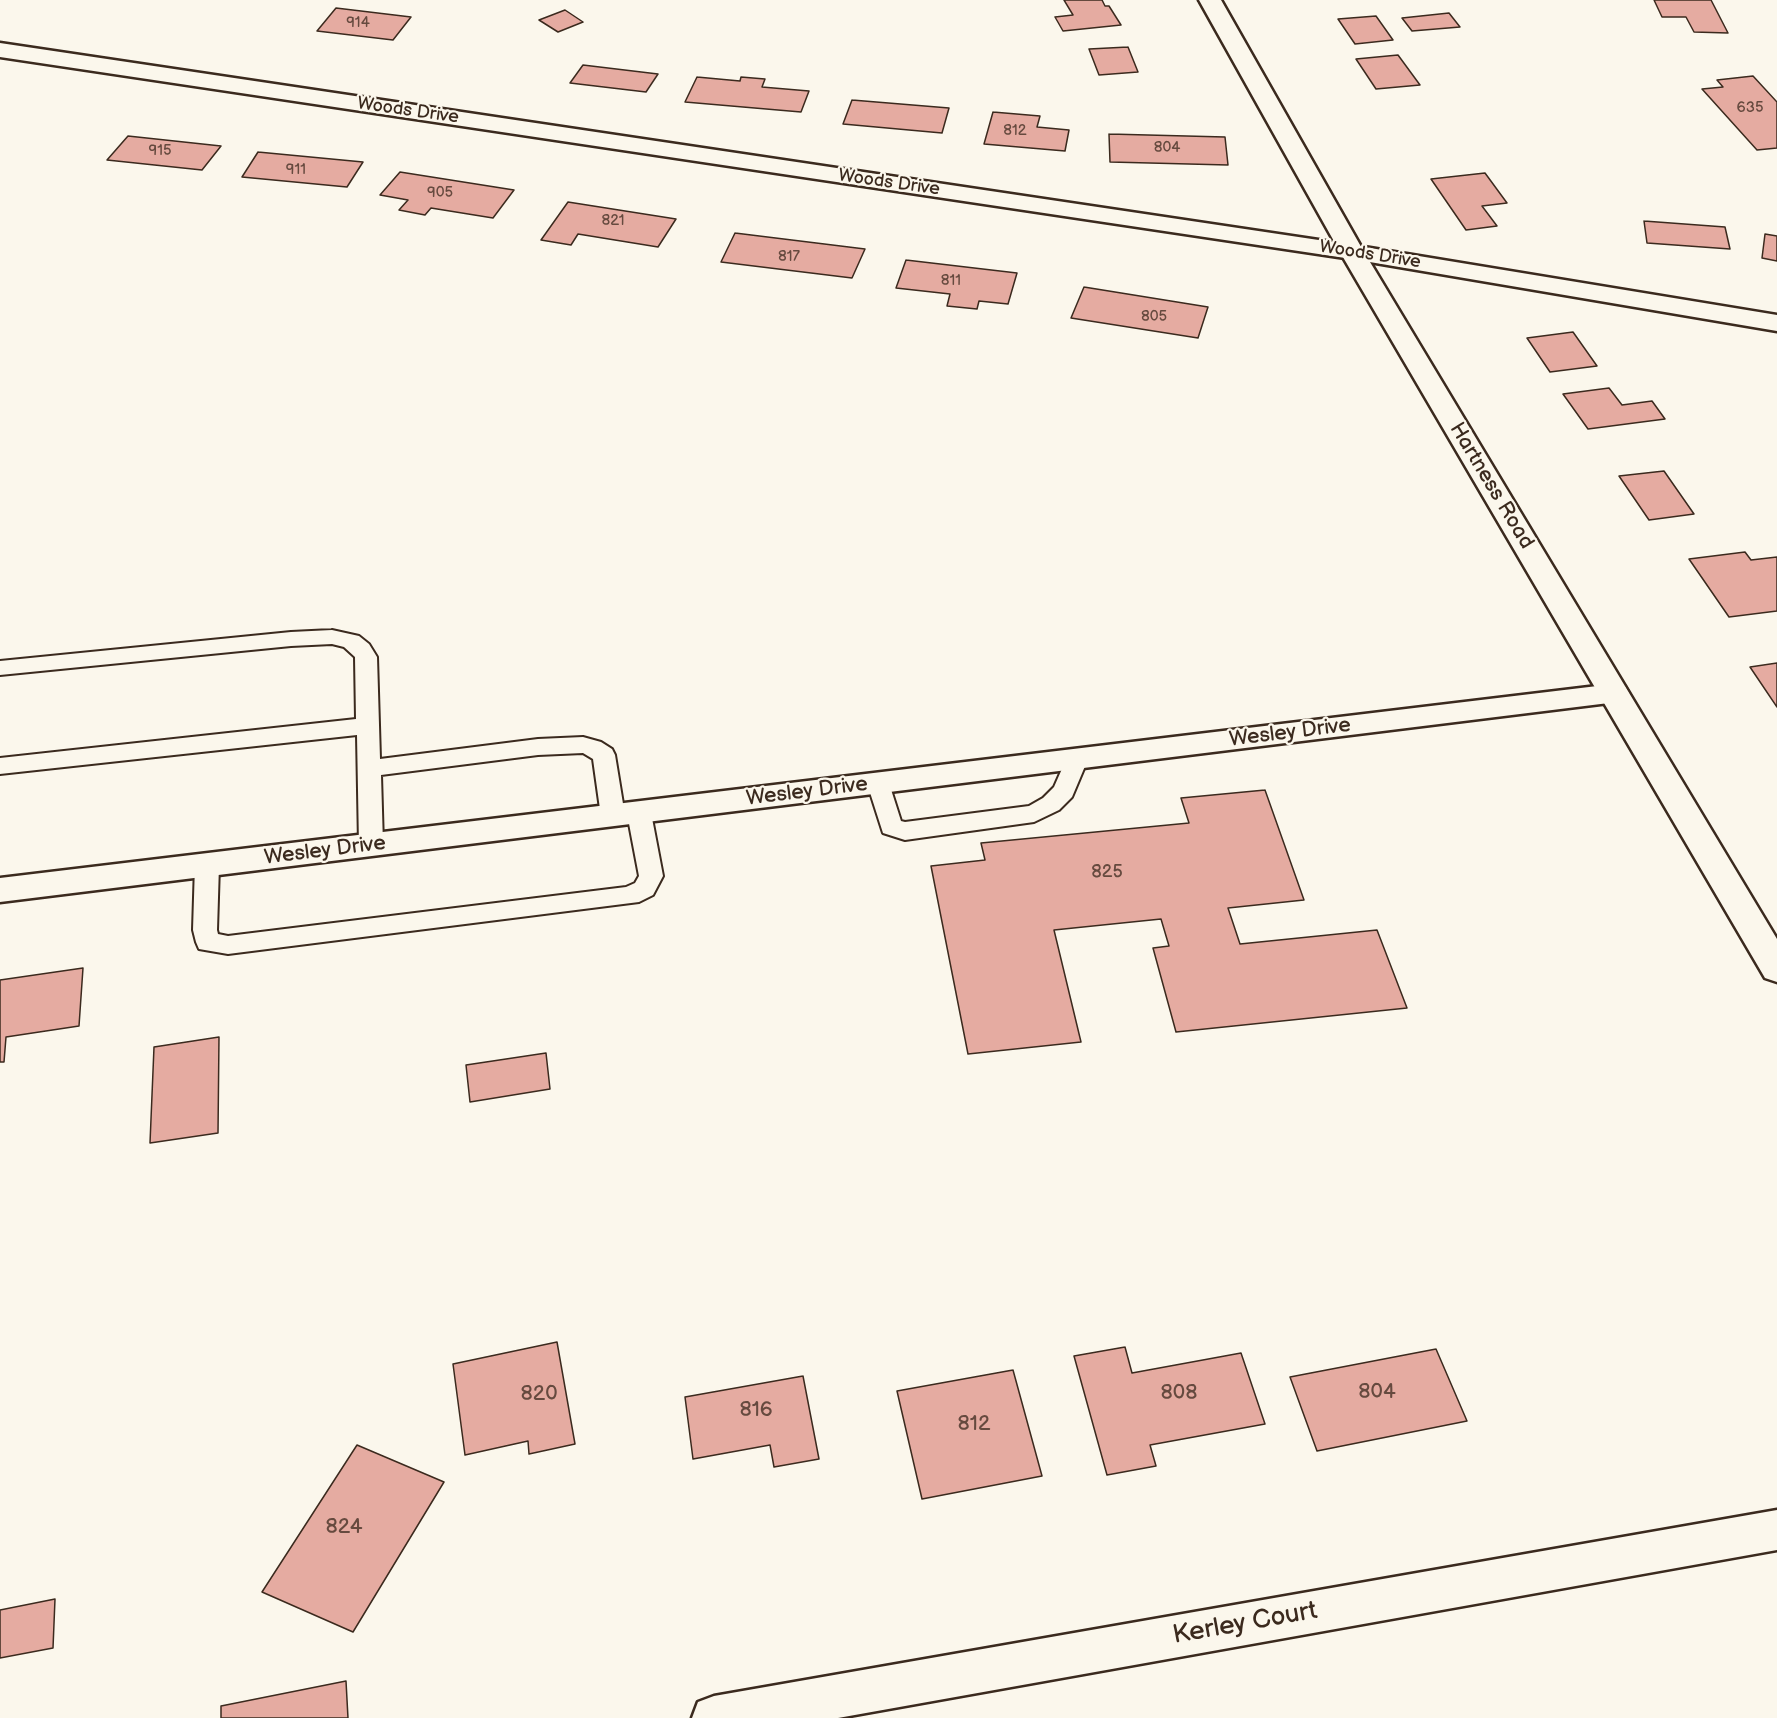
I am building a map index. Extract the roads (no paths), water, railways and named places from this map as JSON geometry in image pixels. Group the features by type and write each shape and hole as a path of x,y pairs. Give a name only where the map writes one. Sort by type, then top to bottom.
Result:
{"street":[{"name":"Hartness Road","path":"1210,0 1352,252 1777,969"},
{"name":"Woods Drive","path":"0,50 1352,252 1777,323"},
{"name":"Wesley Drive","path":"0,890 1614,694"},
{"name":"Kerley Court","path":"714,1718 1777,1530"}],"lane":[{"path":"0,668 332,637 351,641 361,649 366,657 371,845"},
{"path":"0,766 368,726"},
{"path":"207,865 205,930 208,942 228,945 630,896 644,889 651,876 603,755 593,748 583,745 538,747 368,769"},
{"path":"879,783 891,827 905,831 1034,814 1051,804 1064,791 1077,759"}]}
